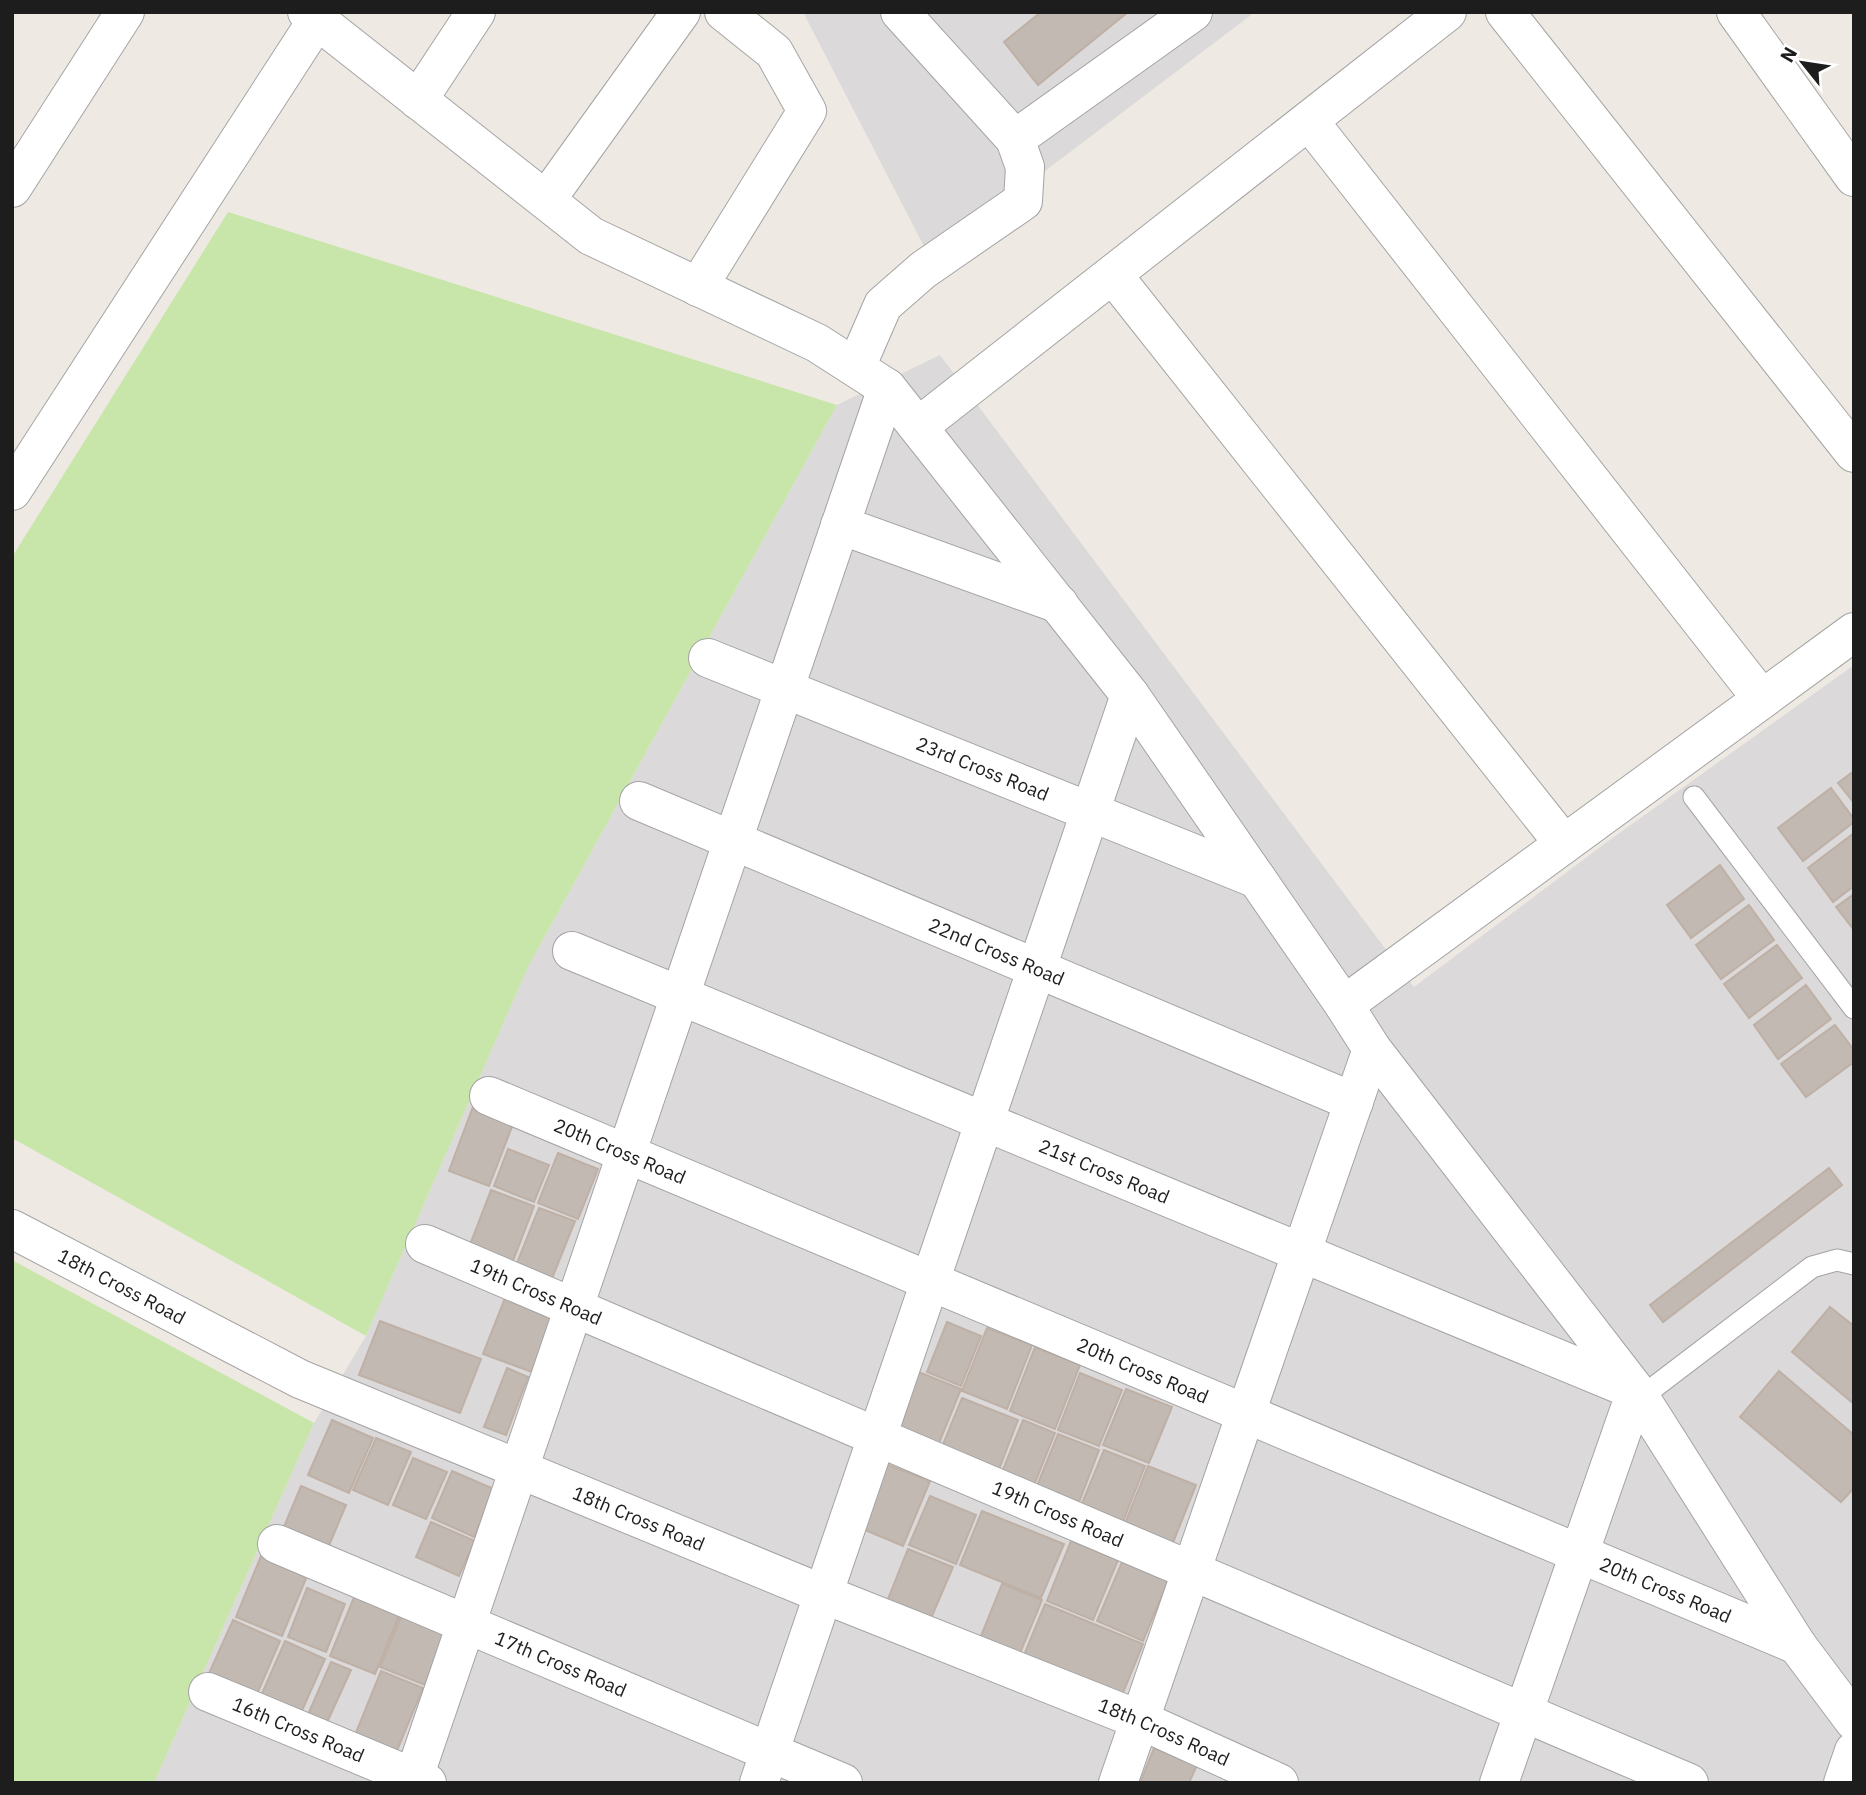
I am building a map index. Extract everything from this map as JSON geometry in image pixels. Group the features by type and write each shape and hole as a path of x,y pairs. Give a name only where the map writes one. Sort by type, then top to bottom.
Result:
{"street":[{"path":"12,188 125,12"},
{"path":"418,100 476,12"},
{"path":"547,200 681,12"},
{"path":"698,286 807,111 774,52 724,12"},
{"path":"856,367 883,305 923,271 1023,201 1025,167 1016,139 900,12"},
{"path":"1016,139 1193,12"},
{"path":"919,426 1447,12"},
{"path":"1505,12 1854,453"},
{"path":"1735,12 1854,177"},
{"path":"12,491 312,16 591,236 817,343 856,367 887,388 919,426 1130,695 1372,1049 1638,1395 1797,1645 1854,1721"},
{"path":"1309,121 1762,699"},
{"path":"1113,275 1563,844"},
{"path":"418,1781 466,1623 887,388"},
{"path":"840,525 1059,604"},
{"path":"1344,1005 1762,699 1849,645"},
{"name":"23rd Cross Road","path":"708,658 1257,879"},
{"path":"764,1767 1130,695"},
{"name":"22nd Cross Road","path":"639,802 1354,1102"},
{"name":"21st Cross Road","path":"572,951 1638,1395"},
{"path":"1118,1783 1372,1049"},
{"name":"20th Cross Road","path":"489,1096 1797,1645"},
{"name":"18th Cross Road","path":"12,1229 300,1379 823,1594 1140,1720 1279,1783"},
{"name":"19th Cross Road","path":"425,1244 1689,1783"},
{"path":"1499,1783 1579,1552 1638,1395"},
{"name":"17th Cross Road","path":"277,1544 466,1623 764,1767 843,1783"},
{"name":"16th Cross Road","path":"208,1692 418,1781"},
{"path":"1843,1783 1854,1751"}],"lane":[{"path":"1694,797 1854,1008"},
{"path":"1638,1395 1812,1267 1837,1260 1854,1264"}],"shaded area":[{"path":"803,12 1255,12 930,258"},
{"path":"940,355 1414,987 1607,842 1854,665 1854,1783 154,1783 314,1423 366,1336 528,967 837,405"}],"green space":[{"path":"228,212 837,405 528,967 366,1336 12,1138 12,557"},
{"path":"12,1260 314,1423 154,1783 12,1783"}],"building":[{"path":"1041,12 1128,12 1038,85 1004,42"},
{"path":"1854,771 1854,803 1838,783"},
{"path":"1831,788 1854,822 1803,861 1778,828"},
{"path":"1854,833 1854,886 1833,902 1808,868"},
{"path":"1720,865 1744,899 1691,938 1667,905"},
{"path":"1854,894 1854,930 1836,907"},
{"path":"1749,905 1774,940 1721,979 1696,945"},
{"path":"1777,945 1802,978 1749,1018 1724,984"},
{"path":"1806,985 1831,1019 1778,1059 1754,1025"},
{"path":"1835,1025 1854,1050 1854,1062 1806,1097 1781,1064"},
{"path":"474,1104 515,1119 489,1186 449,1171"},
{"path":"508,1149 549,1165 534,1202 494,1186"},
{"path":"558,1153 598,1169 578,1219 538,1203"},
{"path":"1829,1168 1842,1185 1663,1322 1650,1305"},
{"path":"491,1190 534,1206 511,1266 468,1250"},
{"path":"539,1208 575,1221 551,1281 515,1268"},
{"path":"507,1293 555,1311 532,1372 483,1354"},
{"path":"1830,1307 1854,1326 1854,1404 1792,1352"},
{"path":"380,1321 481,1359 460,1413 359,1375"},
{"path":"947,1322 981,1336 961,1386 927,1372"},
{"path":"987,1328 1032,1345 1007,1409 962,1391"},
{"path":"1035,1347 1080,1365 1055,1429 1010,1411"},
{"path":"507,1368 528,1377 506,1435 484,1427"},
{"path":"916,1371 961,1389 935,1453 890,1435"},
{"path":"1779,1371 1854,1435 1854,1488 1841,1502 1740,1417"},
{"path":"1080,1373 1122,1390 1099,1446 1058,1430"},
{"path":"1126,1389 1172,1407 1149,1463 1103,1445"},
{"path":"962,1398 1018,1420 996,1477 939,1454"},
{"path":"332,1420 373,1438 349,1493 308,1475"},
{"path":"1023,1420 1055,1433 1030,1495 998,1482"},
{"path":"1058,1434 1099,1450 1076,1510 1034,1493"},
{"path":"376,1438 411,1452 388,1505 353,1490"},
{"path":"1104,1450 1145,1466 1120,1529 1078,1513"},
{"path":"413,1458 447,1472 426,1519 393,1505"},
{"path":"886,1464 930,1481 903,1546 860,1528"},
{"path":"1148,1466 1196,1485 1170,1550 1122,1531"},
{"path":"452,1471 494,1489 474,1537 432,1518"},
{"path":"301,1486 346,1505 328,1548 283,1529"},
{"path":"930,1496 976,1515 956,1564 909,1545"},
{"path":"982,1511 1064,1544 1041,1598 960,1565"},
{"path":"431,1522 475,1541 459,1576 416,1557"},
{"path":"1071,1541 1118,1560 1093,1620 1047,1601"},
{"path":"908,1549 953,1567 929,1623 886,1604"},
{"path":"261,1556 307,1576 282,1636 236,1617"},
{"path":"1122,1562 1168,1581 1143,1641 1097,1621"},
{"path":"1002,1584 1042,1600 1018,1658 979,1641"},
{"path":"307,1588 345,1604 326,1652 288,1637"},
{"path":"357,1590 402,1609 375,1674 330,1656"},
{"path":"1045,1604 1143,1644 1120,1700 1022,1660"},
{"path":"404,1609 449,1628 425,1685 380,1667"},
{"path":"233,1620 280,1641 254,1701 206,1680"},
{"path":"285,1641 325,1659 300,1715 260,1698"},
{"path":"331,1662 351,1670 325,1727 306,1719"},
{"path":"381,1671 423,1688 396,1753 355,1735"},
{"path":"1154,1748 1197,1765 1189,1783 1140,1783"}]}
